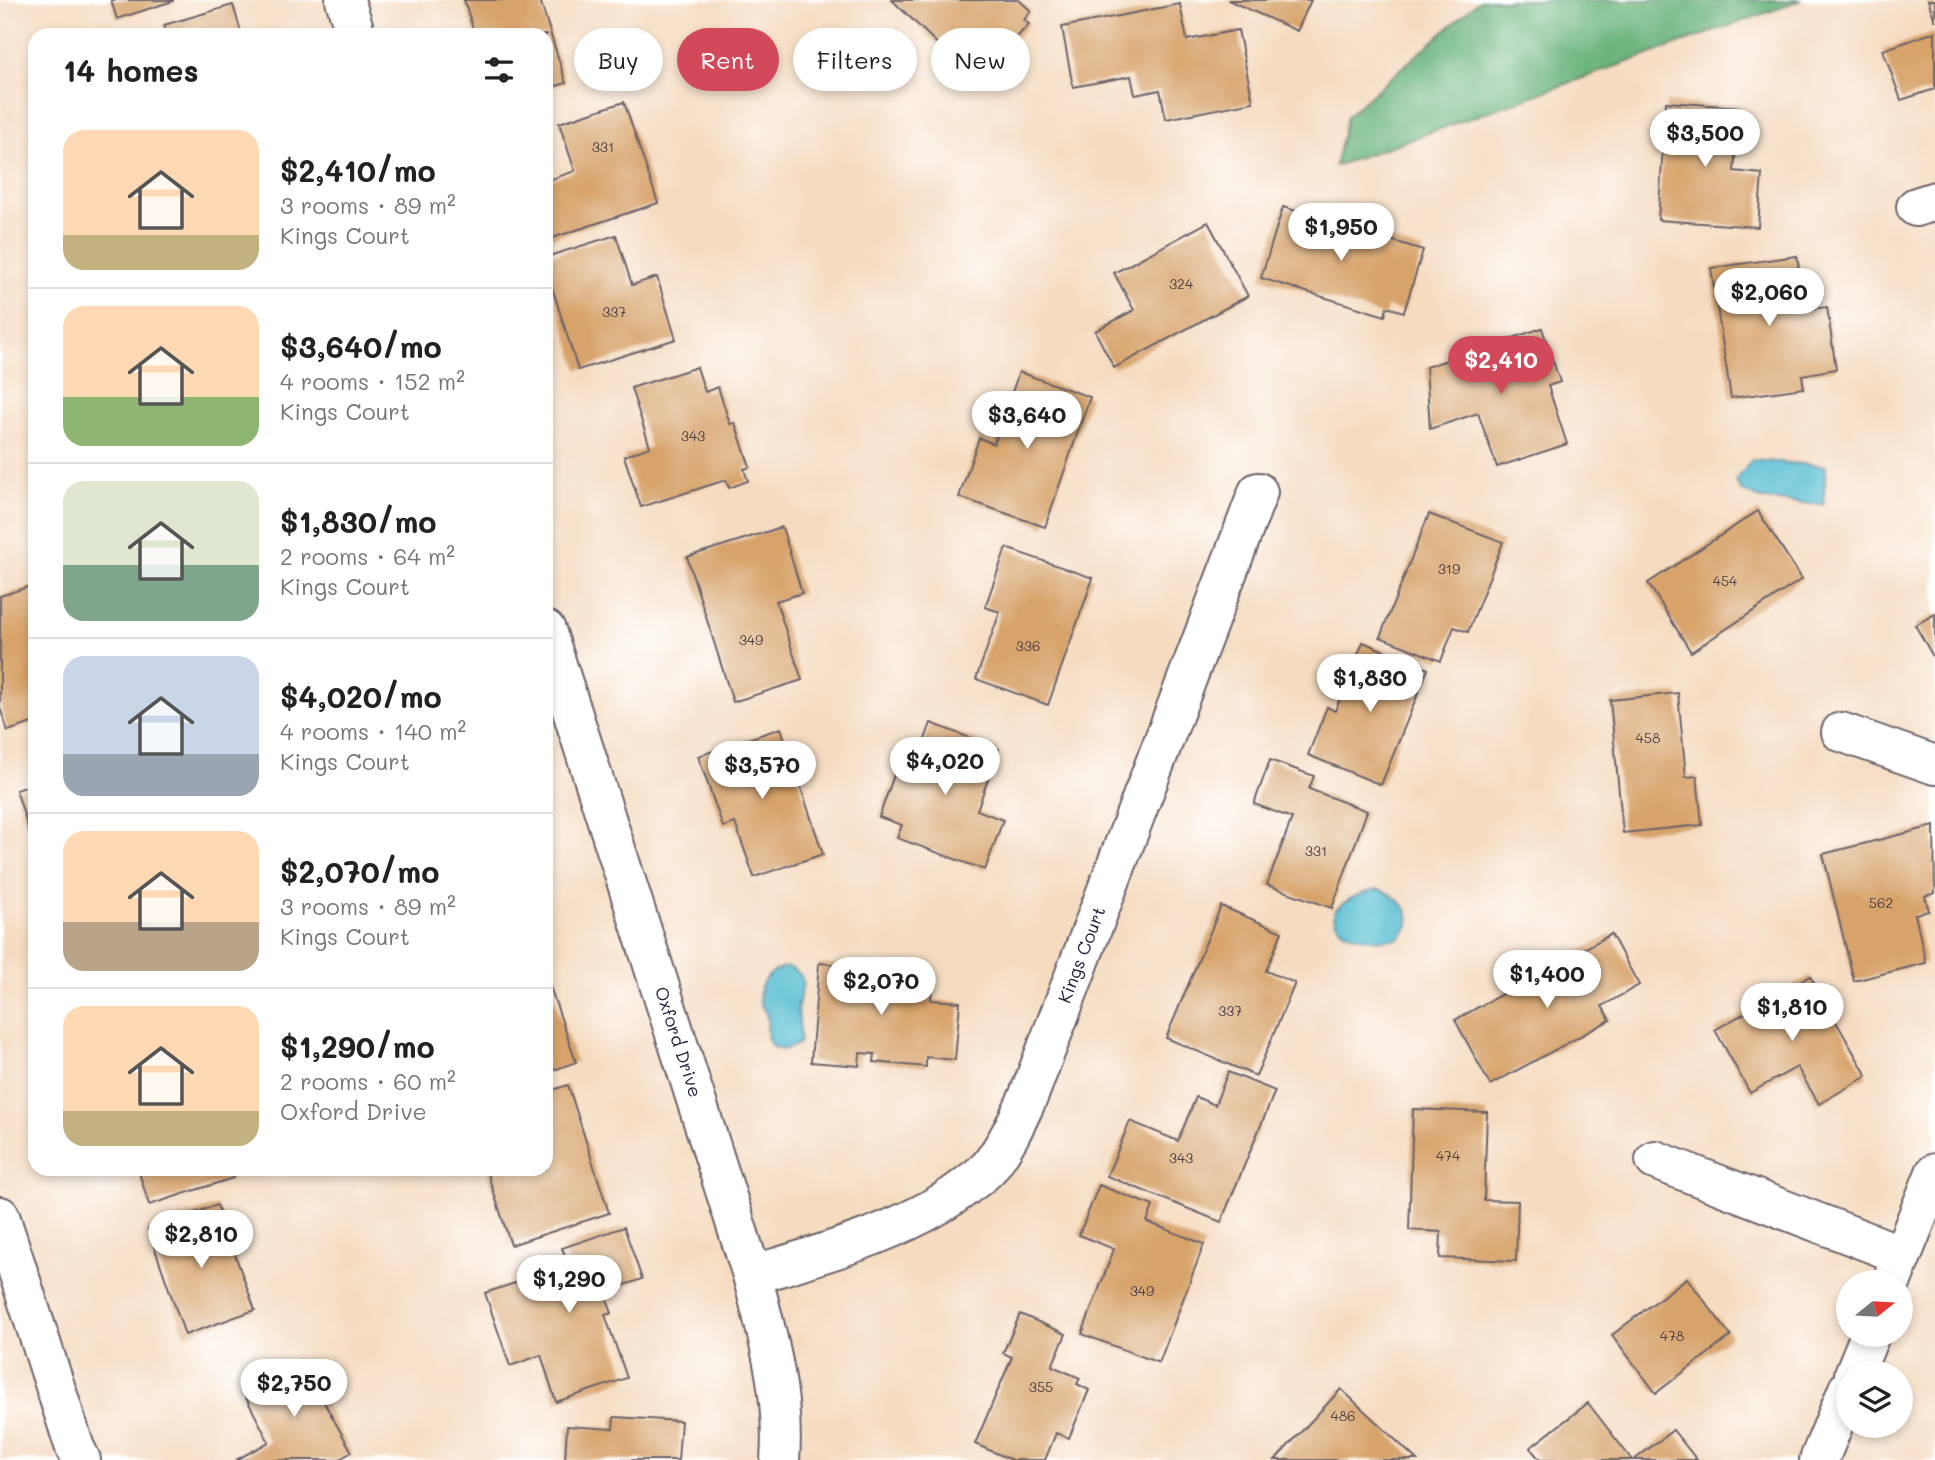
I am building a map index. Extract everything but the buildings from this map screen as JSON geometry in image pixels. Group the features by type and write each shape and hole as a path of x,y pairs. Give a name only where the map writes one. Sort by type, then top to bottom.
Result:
{"street":[{"path":"345,0 354,28"},
{"name":"Kings Court","path":"752,1275 815,1256 911,1220 952,1198 989,1167 1011,1133 1029,1095 1258,492"},
{"name":"Oxford Drive","path":"553,652 752,1275 776,1369 780,1408 780,1460"},
{"path":"1841,732 1935,765"},
{"path":"1655,1160 1896,1269 1935,1173"},
{"path":"0,1216 81,1460"},
{"path":"1819,1460 1836,1418"}],"green space":[{"path":"1480,0 1802,0 1335,166 1347,116"}],"water":[{"path":"1752,460 1826,466 1823,505 1765,500 1742,492 1736,481"},
{"path":"1377,889 1394,897 1407,911 1408,926 1400,938 1359,937 1341,928 1336,921 1334,912 1343,904"},
{"path":"787,967 802,979 798,1009 800,1039 794,1046 779,1049 768,1040 767,1017 759,995 762,984 770,975"}]}
